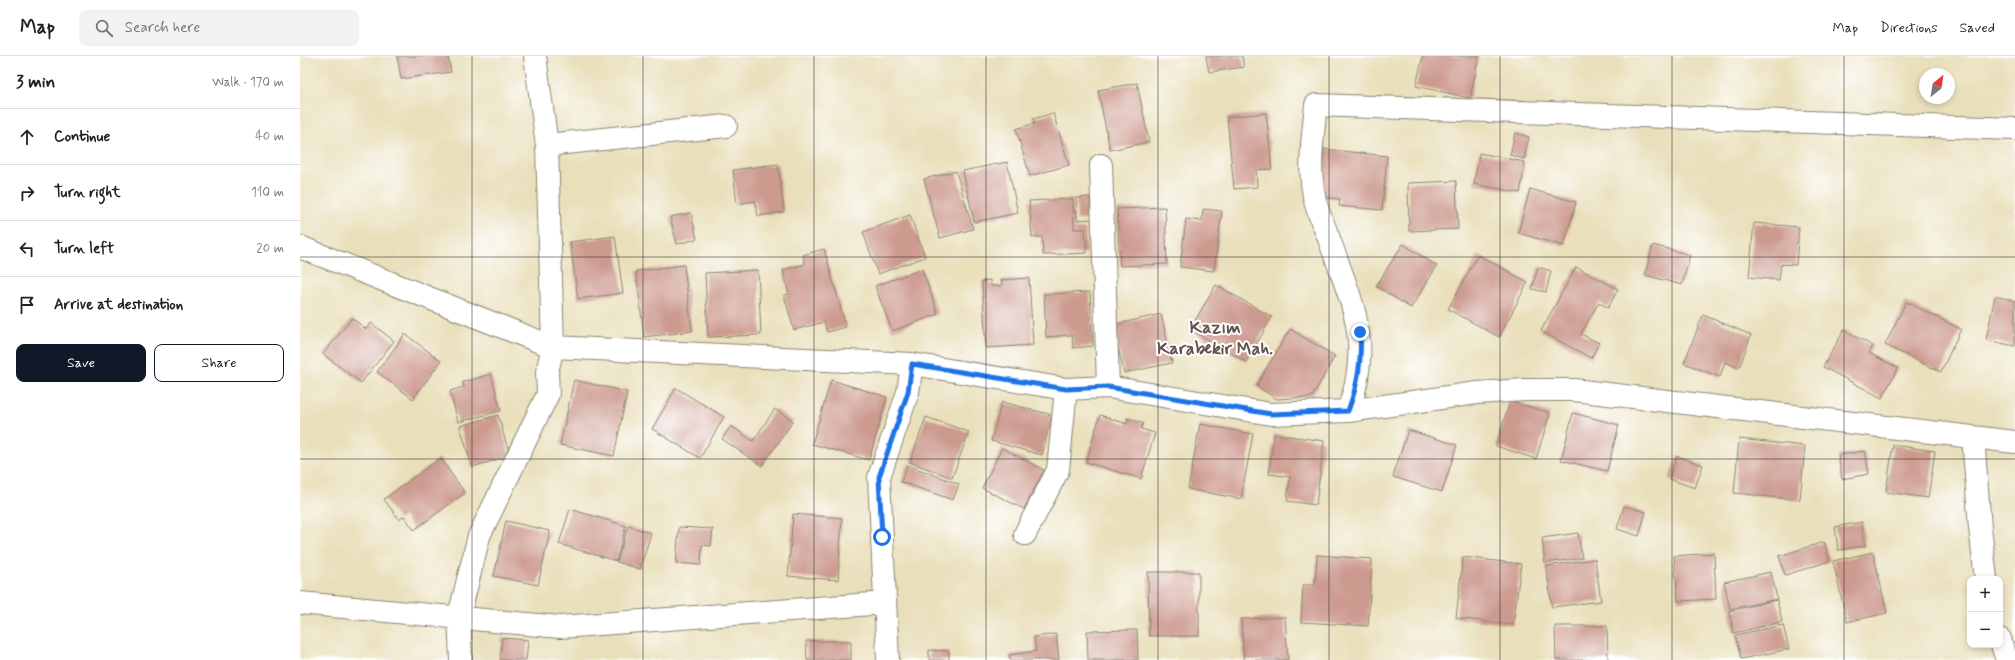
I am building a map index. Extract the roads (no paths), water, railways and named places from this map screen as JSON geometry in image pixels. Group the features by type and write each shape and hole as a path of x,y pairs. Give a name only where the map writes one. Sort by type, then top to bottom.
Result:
{"street":[{"path":"461,660 459,616 479,536 548,394 547,372 553,347 547,145 535,56"},
{"path":"1348,411 1360,373 1360,332 1355,312 1314,197 1311,170 1316,105 2015,129"},
{"path":"547,145 726,126"},
{"path":"1101,164 1108,387"},
{"path":"300,247 553,347 912,364 1066,389 1108,387 1271,414 1348,411 1477,393 1525,390 1574,390 2015,442"},
{"path":"888,660 879,477 908,392 912,364"},
{"path":"1025,534 1058,470 1066,389"},
{"path":"1974,437 1980,528 1986,576"},
{"path":"300,603 459,616 560,627 885,603"},
{"path":"2003,648 2006,660"}],"district":[{"name":"Kazım Karabekir Mah.","path":"1215,338"}]}
